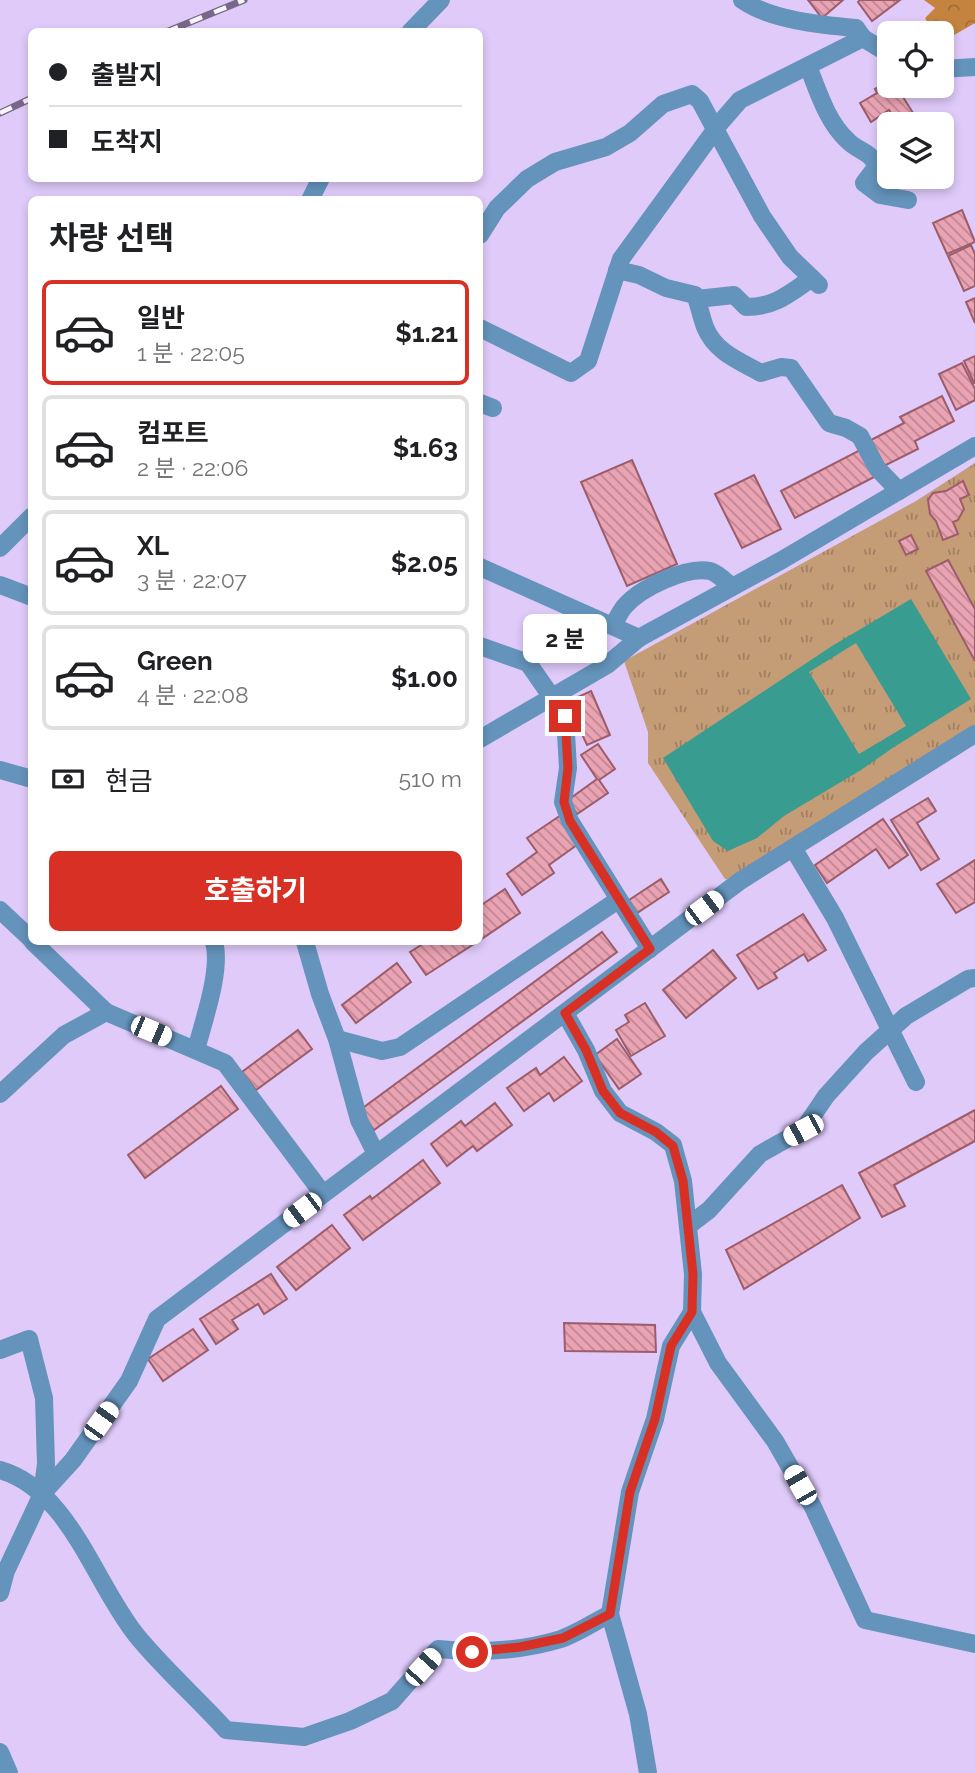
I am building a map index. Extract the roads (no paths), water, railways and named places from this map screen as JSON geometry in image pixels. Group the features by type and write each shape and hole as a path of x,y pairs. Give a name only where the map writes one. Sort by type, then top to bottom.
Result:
{"street":[{"path":"415,28 441,0"},
{"path":"742,0 752,8 784,16 824,25 856,28 863,38 877,47"},
{"path":"483,329 571,373 588,361 621,259 740,100 863,38"},
{"path":"808,66 836,127 848,142 872,156 877,166 864,183 880,195 908,200"},
{"path":"954,68 975,66"},
{"path":"483,229 497,208 527,179 555,162 606,147 630,132 663,104 692,94 716,129 762,216 790,257 815,281 764,307 746,307 734,295 697,299"},
{"path":"617,270 639,275 666,288 695,295 706,329 720,350 761,373 781,367 791,368 829,423 860,436 877,468 899,491"},
{"path":"483,737 607,664 639,638 975,446"},
{"path":"0,548 28,520"},
{"path":"483,568 639,638"},
{"path":"613,626 625,606 659,583 679,574 695,570 712,572 732,587"},
{"path":"0,585 28,596"},
{"path":"483,647 528,663 565,716 568,768 564,802 570,821 650,949"},
{"path":"41,1494 73,1460 129,1381 157,1318 740,881 975,734"},
{"path":"0,771 28,778"},
{"path":"793,848 835,918 916,1082"},
{"path":"337,1039 382,1051 400,1047 618,900"},
{"path":"5,915 28,919"},
{"path":"5,915 28,937"},
{"path":"36,945 106,1012 225,1063 323,1194"},
{"path":"195,1050 212,991 215,945"},
{"path":"306,945 337,1039 359,1120 376,1154"},
{"path":"688,1226 709,1210 760,1154 803,1130 826,1096 866,1052 906,1016 968,979 975,978"},
{"path":"0,1094 64,1035 106,1012"},
{"path":"565,1013 586,1050 603,1091 620,1113 656,1132 673,1146 683,1181 693,1274 692,1312 718,1363 775,1441 813,1507 865,1620 975,1644"},
{"path":"648,1773 638,1714 610,1614 630,1492 655,1419 671,1346 692,1312"},
{"path":"0,1349 29,1339 44,1398 46,1464 41,1494 6,1572 0,1593"},
{"path":"0,1470 11,1473 41,1494 75,1534 137,1635 226,1730 304,1737 350,1721 392,1701 438,1649 472,1652 563,1638 610,1614"},
{"path":"0,1752 9,1773"}],"railway":[{"path":"176,28 244,0"},
{"path":"0,113 28,100"}]}
